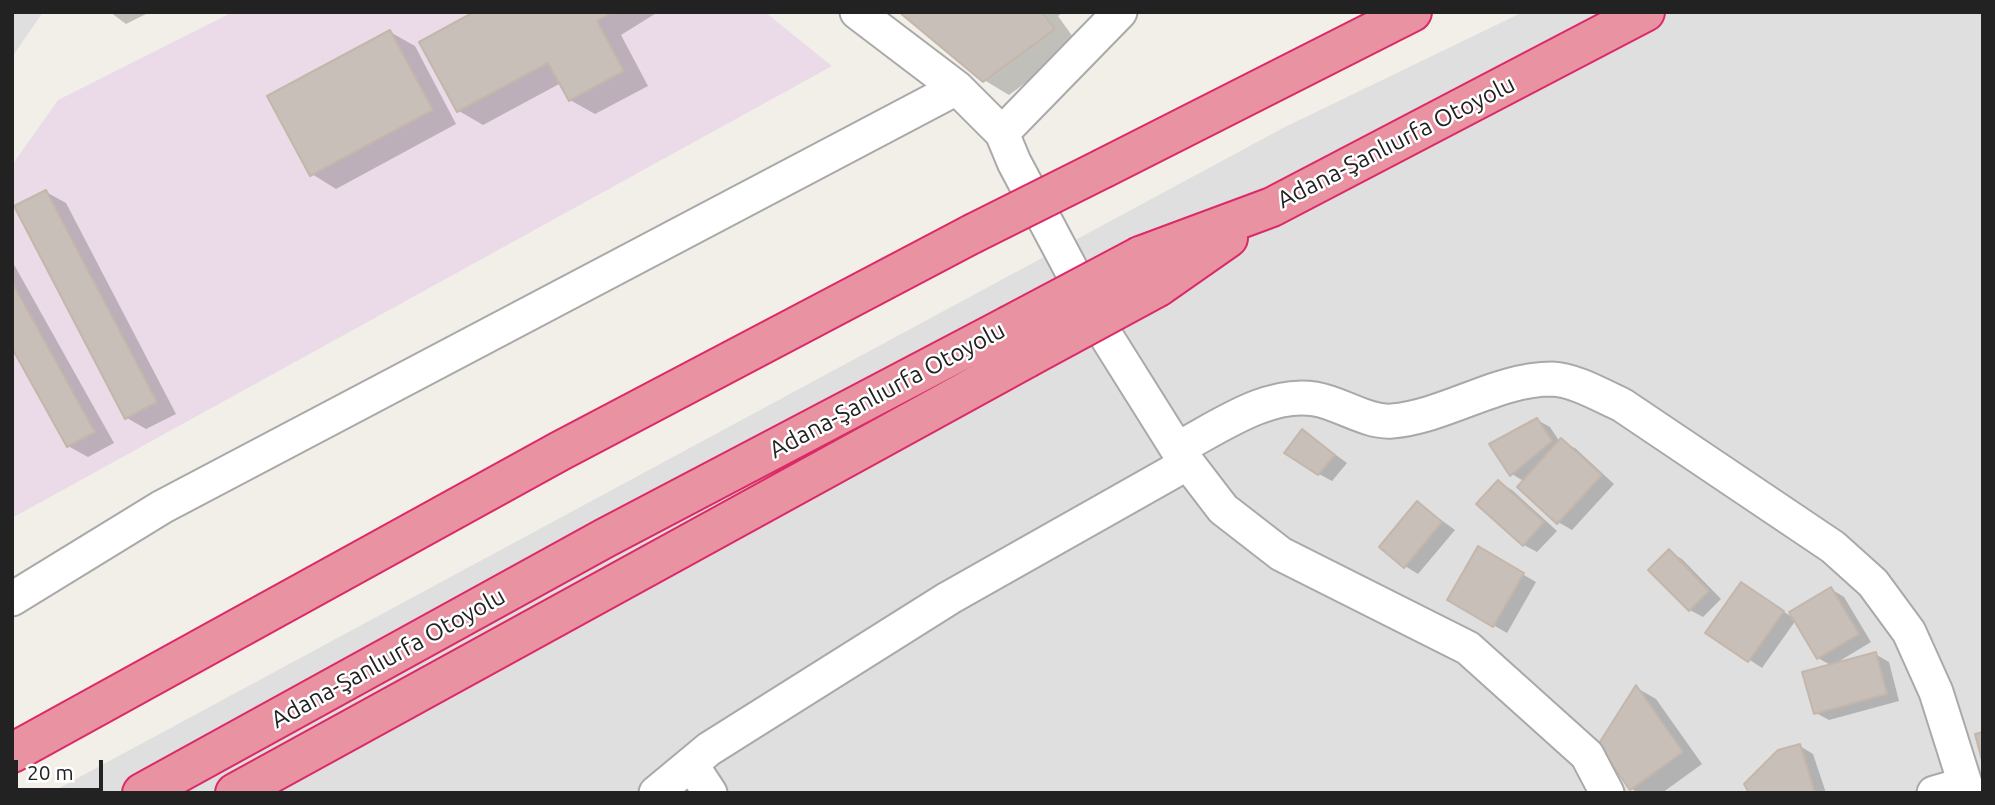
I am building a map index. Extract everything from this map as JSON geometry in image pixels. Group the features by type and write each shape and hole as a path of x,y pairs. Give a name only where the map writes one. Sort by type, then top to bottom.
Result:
{"highway":[{"path":"12,752 560,451 972,234 1412,12"},
{"name":"Adana-Şanlıurfa Otoyolu","path":"142,793 605,538 1008,326 1149,272 1645,12"},
{"path":"236,793 1027,358 1149,272"}],"street":[{"path":"857,12 957,88 1002,134 1014,162 1108,339 1182,456 1223,509 1281,554 1468,648 1587,755 1607,793"},
{"path":"1002,134 1120,12"},
{"path":"12,598 162,507 957,88"},
{"path":"656,793 709,749 1182,456 1251,410 1282,400 1314,398 1389,421 1468,402 1512,385 1554,379 1622,405 1833,547 1873,583 1909,632 1936,692 1966,788 1934,793"},
{"path":"691,764 710,793"}],"shaded area":[{"path":"12,12 43,12 12,57"},
{"path":"233,12 765,12 832,66 12,518 12,165 58,100"},
{"path":"1523,12 1983,12 1983,793 50,793 1283,128"}],"building":[{"path":"474,12 613,12 597,21 624,71 569,101 548,63 457,112 419,42"},
{"path":"899,12 1042,12 1055,29 983,82"},
{"path":"390,30 433,110 310,176 267,96"},
{"path":"46,190 157,402 125,419 14,206"},
{"path":"12,282 95,432 67,447 12,348"},
{"path":"1537,418 1552,441 1510,476 1489,444"},
{"path":"1302,429 1335,455 1318,475 1284,453"},
{"path":"1561,438 1602,475 1557,524 1517,487"},
{"path":"1498,480 1544,522 1523,546 1476,504"},
{"path":"1417,501 1442,522 1404,568 1379,547"},
{"path":"1478,546 1524,573 1493,627 1447,600"},
{"path":"1669,549 1709,591 1689,611 1648,570"},
{"path":"1741,582 1784,611 1748,662 1705,633"},
{"path":"1831,587 1859,634 1817,659 1789,612"},
{"path":"1876,652 1887,694 1814,714 1802,672"},
{"path":"1636,685 1683,752 1630,790 1598,745"},
{"path":"1983,732 1983,764 1975,734"},
{"path":"1800,744 1815,793 1749,793 1744,784 1778,750"}]}
